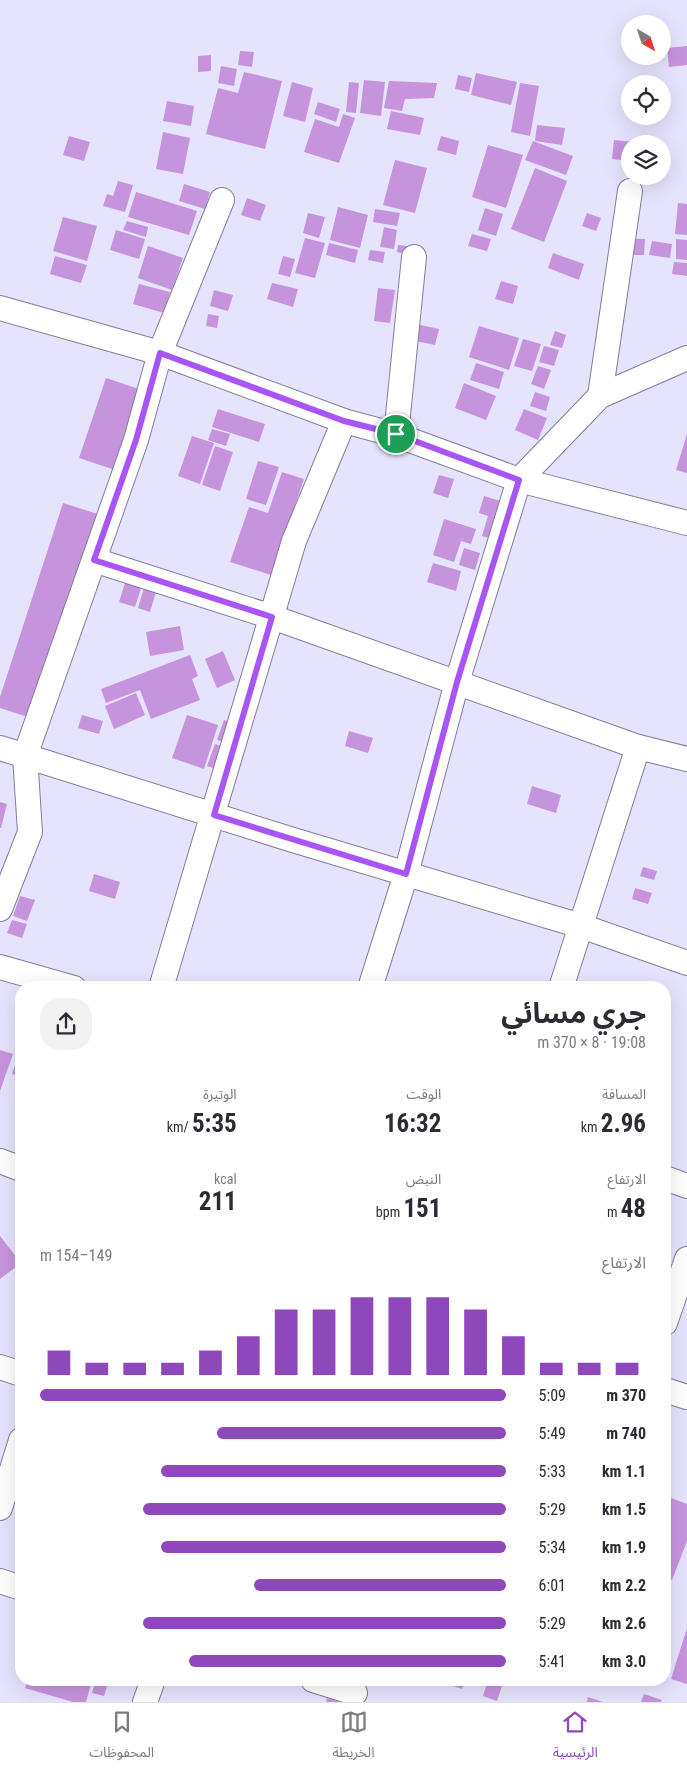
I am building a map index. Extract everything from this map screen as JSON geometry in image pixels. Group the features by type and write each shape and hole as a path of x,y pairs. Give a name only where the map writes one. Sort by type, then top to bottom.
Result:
{"street":[{"path":"600,396 630,190"},
{"path":"0,909 30,832 25,756 136,440 160,353 222,200"},
{"path":"396,434 414,257"},
{"path":"0,308 160,353 344,421 396,434 519,480 687,523"},
{"path":"372,981 406,874 457,682 519,480 600,396 687,358"},
{"path":"163,981 294,541 344,421"},
{"path":"94,560 272,617 638,747 687,760"},
{"path":"564,981 638,747"},
{"path":"0,748 406,874 581,926 687,964"},
{"path":"0,967 49,981"},
{"path":"0,1161 15,1167"},
{"path":"671,1180 687,1186"},
{"path":"671,1305 687,1259"},
{"path":"0,1366 15,1372"},
{"path":"671,1392 687,1397"},
{"path":"0,1508 15,1459"},
{"path":"0,1581 15,1586"},
{"path":"145,1702 151,1686"},
{"path":"334,1686 356,1692"}],"building":[{"path":"687,46 687,65 669,67 669,65 671,65 671,48"},
{"path":"240,51 254,52 252,67 238,65"},
{"path":"211,55 211,71 198,72 198,56"},
{"path":"221,66 237,69 234,86 218,83"},
{"path":"244,72 282,81 265,149 206,134 218,88 238,93"},
{"path":"476,73 517,82 511,105 471,95"},
{"path":"458,75 472,78 469,92 455,89"},
{"path":"364,80 385,82 381,116 360,113"},
{"path":"389,81 437,83 434,98 405,99 402,111 384,108"},
{"path":"292,82 313,88 305,122 283,116"},
{"path":"349,82 359,83 356,113 346,112"},
{"path":"520,83 539,86 530,136 511,132"},
{"path":"167,101 194,106 191,126 163,121"},
{"path":"318,102 340,109 336,122 314,114"},
{"path":"391,111 424,118 420,135 387,129"},
{"path":"343,114 355,118 339,163 304,152 315,119 339,127"},
{"path":"537,125 565,128 562,145 535,141"},
{"path":"163,132 190,138 183,174 156,169"},
{"path":"69,136 90,142 84,161 63,155"},
{"path":"441,136 459,141 456,155 437,150"},
{"path":"614,140 621,141 621,160 612,159"},
{"path":"533,141 573,156 566,175 525,160"},
{"path":"488,145 523,155 506,208 472,197"},
{"path":"395,160 427,168 415,213 383,205"},
{"path":"535,168 567,181 544,242 511,229"},
{"path":"118,181 133,185 125,212 103,206 107,194 113,196"},
{"path":"184,184 210,192 205,209 179,201"},
{"path":"136,192 197,211 189,235 128,217"},
{"path":"247,198 266,205 260,221 241,215"},
{"path":"678,203 687,204 687,235 675,234"},
{"path":"338,207 368,215 360,248 330,240"},
{"path":"485,208 503,214 496,236 478,230"},
{"path":"375,209 400,213 397,226 373,222"},
{"path":"308,213 325,217 319,238 303,233"},
{"path":"587,213 601,218 596,231 582,226"},
{"path":"63,217 97,226 87,261 53,251"},
{"path":"127,221 148,227 146,237 123,230"},
{"path":"384,227 397,230 394,249 380,247"},
{"path":"116,230 145,239 139,259 110,250"},
{"path":"472,234 491,239 487,251 468,246"},
{"path":"305,238 325,243 315,278 295,273"},
{"path":"634,239 645,239 644,255 633,255"},
{"path":"676,239 687,240 687,260 676,259"},
{"path":"652,241 672,244 670,258 649,255"},
{"path":"329,243 358,250 355,263 326,255"},
{"path":"398,245 407,246 405,254 397,252"},
{"path":"148,246 183,258 172,290 138,278"},
{"path":"370,250 385,252 383,263 368,260"},
{"path":"553,253 584,264 579,280 548,268"},
{"path":"55,256 87,265 81,283 50,274"},
{"path":"283,256 295,259 290,277 278,274"},
{"path":"674,262 687,263 687,276 672,274"},
{"path":"501,281 518,286 513,304 495,299"},
{"path":"272,283 298,289 293,307 267,299"},
{"path":"139,284 170,292 164,313 133,304"},
{"path":"378,288 395,290 390,323 374,321"},
{"path":"214,290 233,295 228,311 210,306"},
{"path":"208,314 219,316 217,328 206,326"},
{"path":"411,323 439,329 435,345 406,339"},
{"path":"479,326 519,338 509,370 469,357"},
{"path":"555,331 566,335 562,348 550,345"},
{"path":"523,339 541,344 532,371 514,366"},
{"path":"544,346 559,350 554,366 539,362"},
{"path":"476,363 504,372 499,389 470,380"},
{"path":"538,366 551,370 544,389 531,384"},
{"path":"106,378 145,391 118,471 79,458"},
{"path":"464,383 496,396 486,420 455,408"},
{"path":"535,392 550,397 546,411 530,406"},
{"path":"218,409 265,424 259,442 212,427"},
{"path":"524,409 547,418 538,440 515,430"},
{"path":"212,429 230,434 226,446 208,440"},
{"path":"687,434 687,473 676,470"},
{"path":"192,436 214,443 200,484 178,476"},
{"path":"215,446 233,452 220,491 202,485"},
{"path":"258,461 279,467 266,505 246,499"},
{"path":"282,472 304,479 271,575 230,562 249,507 268,513"},
{"path":"439,475 454,479 448,498 433,493"},
{"path":"484,496 507,503 496,540 482,536 488,516 479,513"},
{"path":"63,503 104,516 37,720 0,708 0,697"},
{"path":"444,519 476,529 471,544 461,541 454,562 433,555"},
{"path":"464,548 480,553 475,570 459,565"},
{"path":"433,563 461,571 456,591 427,582"},
{"path":"125,583 141,588 135,607 119,602"},
{"path":"144,588 156,592 150,612 138,608"},
{"path":"180,626 184,650 150,656 146,632"},
{"path":"223,651 235,680 217,688 205,659"},
{"path":"190,655 198,676 192,679 200,700 151,719 140,690 106,703 101,689"},
{"path":"136,693 145,715 114,729 105,706"},
{"path":"82,715 103,721 99,734 78,728"},
{"path":"187,715 218,725 204,769 172,758"},
{"path":"224,720 234,723 227,743 217,740"},
{"path":"349,731 373,738 368,753 345,746"},
{"path":"215,744 226,748 219,770 207,766"},
{"path":"532,786 561,795 556,813 527,804"},
{"path":"0,802 7,804 1,828 0,828"},
{"path":"643,867 657,871 654,880 640,876"},
{"path":"94,874 120,882 115,899 89,891"},
{"path":"635,888 652,893 648,904 632,899"},
{"path":"20,896 35,900 27,921 13,916"},
{"path":"12,920 27,924 22,938 7,933"},
{"path":"0,1050 13,1054 0,1091"},
{"path":"0,1236 15,1255 15,1268 0,1279"},
{"path":"671,1498 687,1504 687,1541 672,1580"},
{"path":"687,1628 687,1684 671,1679"},
{"path":"26,1686 90,1686 86,1702 73,1702 25,1688"},
{"path":"94,1686 107,1686 104,1696 92,1693"},
{"path":"486,1686 502,1686 497,1701 483,1696"},
{"path":"644,1694 662,1700 661,1702 641,1702"},
{"path":"588,1697 603,1702 587,1702"},
{"path":"327,1698 340,1702 326,1702"}],"route":[{"path":"160,353 344,421 396,434 519,480 457,682 406,874 214,815 272,617 94,560 136,440 160,353"}]}
